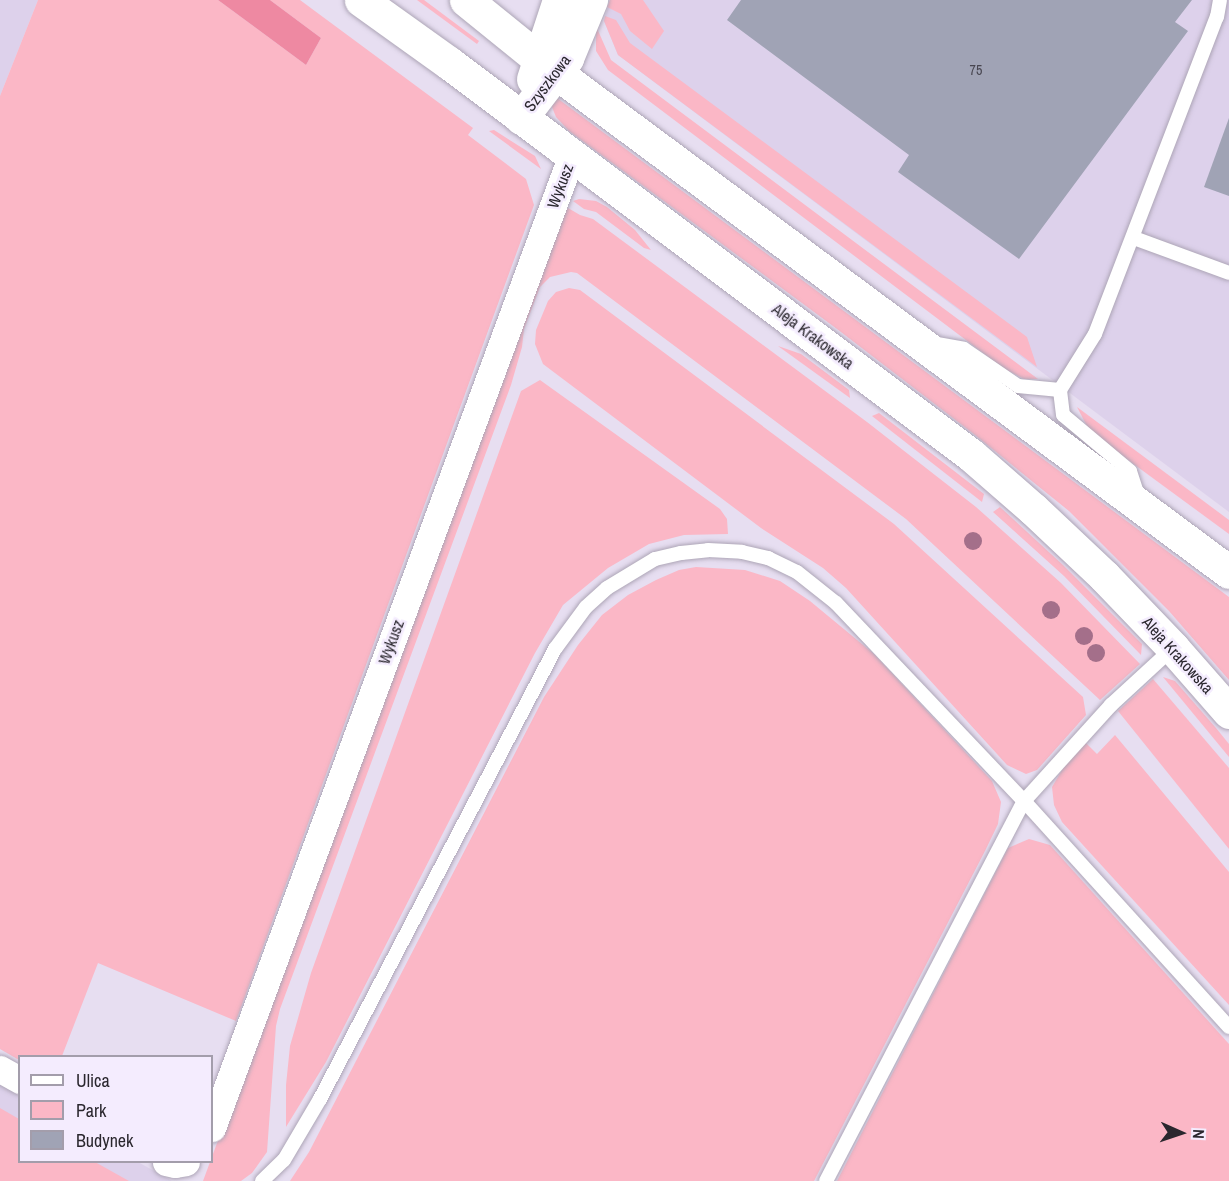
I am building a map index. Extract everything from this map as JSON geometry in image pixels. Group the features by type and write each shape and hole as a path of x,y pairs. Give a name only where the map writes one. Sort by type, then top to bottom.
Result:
{"main road":[{"name":"Aleja Krakowska","path":"361,0 971,455 1033,509 1173,648 1229,712"},
{"path":"466,0 547,66 1229,572"},
{"name":"Szyszkowa","path":"521,118 547,66 559,0"},
{"name":"Szyszkowa","path":"547,66 567,58 579,34 591,0"}],"street":[{"name":"Wykusz","path":"213,1125 571,157"},
{"path":"0,1069 18,1079"}],"lane":[{"path":"1141,505 1130,471 1063,415 1060,390 1095,334 1134,238 1217,17 1221,0"},
{"path":"1134,238 1229,273"},
{"path":"913,339 964,349 1018,387 1060,390"},
{"path":"262,1181 284,1160 320,1099 555,649 586,607 607,588 655,559 708,550 742,552 768,558 797,572 836,603 1024,801 1229,1027"},
{"path":"826,1181 1024,801 1112,705 1173,648"}],"shaded area":[{"path":"0,0 38,0 0,96"},
{"path":"218,0 270,0 321,38 306,65"},
{"path":"610,0 1229,0 1229,512 618,55 604,21"},
{"path":"0,1084 18,1094 18,1163 140,1163 172,1181 0,1181"}],"green space":[{"path":"38,0 218,0 306,65 321,38 270,0 300,0 473,128 468,135 526,179 534,205 236,1021 98,963 62,1055 18,1055 18,1059 0,1049 0,96"},
{"path":"417,0 424,0 479,41 477,44"},
{"path":"610,0 643,0 664,31 652,49 630,31 621,14 607,7"},
{"path":"605,16 616,20 630,43 1027,337 1037,367 618,55 604,21"},
{"path":"596,26 611,60 1038,379 1024,379 1003,368 608,70 596,51"},
{"path":"553,95 1229,597 1229,680 1169,611 1069,511 837,329 569,131 556,117 548,97"},
{"path":"494,130 535,156 541,169 489,131"},
{"path":"579,199 596,201 607,207 635,230 651,250 644,248 596,212 584,209 573,201"},
{"path":"568,208 593,219 867,422 976,507 1061,583 1140,664 1100,700 906,519 577,273 571,272 550,277 540,287 524,329 522,347 511,385 280,1009 276,1026 267,1152 252,1173 241,1181 203,1181 210,1163 213,1163 213,1154 562,213"},
{"path":"569,288 580,290 894,524 1083,697 1086,715 1037,770 1026,774 1007,765 846,588 823,568 761,528 543,364 535,344 536,330 548,301 556,292"},
{"path":"778,346 801,354 849,390 850,398"},
{"path":"540,380 720,509 727,519 728,534 684,535 649,544 608,568 563,605 535,653 326,1062 286,1127 286,1085 290,1046 311,973 521,391"},
{"path":"1077,407 1229,520 1229,534 1090,432"},
{"path":"879,413 984,494 982,502 872,416"},
{"path":"1000,507 1063,565 1142,644 1141,655 1064,576 993,512"},
{"path":"696,567 745,570 780,581 810,601 874,654 992,781 1001,802 998,824 985,851 814,1181 290,1181 309,1152 544,697 578,645 602,615 628,595 679,570"},
{"path":"1163,677 1175,681 1216,728 1229,744 1229,757"},
{"path":"1153,679 1229,768 1229,849 1118,711"},
{"path":"1115,735 1229,872 1229,1005 1062,822 1054,805 1052,787 1065,765 1085,742 1097,754"},
{"path":"1029,839 1050,845 1229,1044 1229,1181 837,1181 1008,848"},
{"path":"0,1108 18,1118 18,1163 97,1163 129,1181 0,1181"}],"building":[{"path":"741,0 1192,0 1175,22 1188,31 1019,259 898,172 909,155 727,20"},
{"path":"1229,118 1229,196 1204,187"}]}
